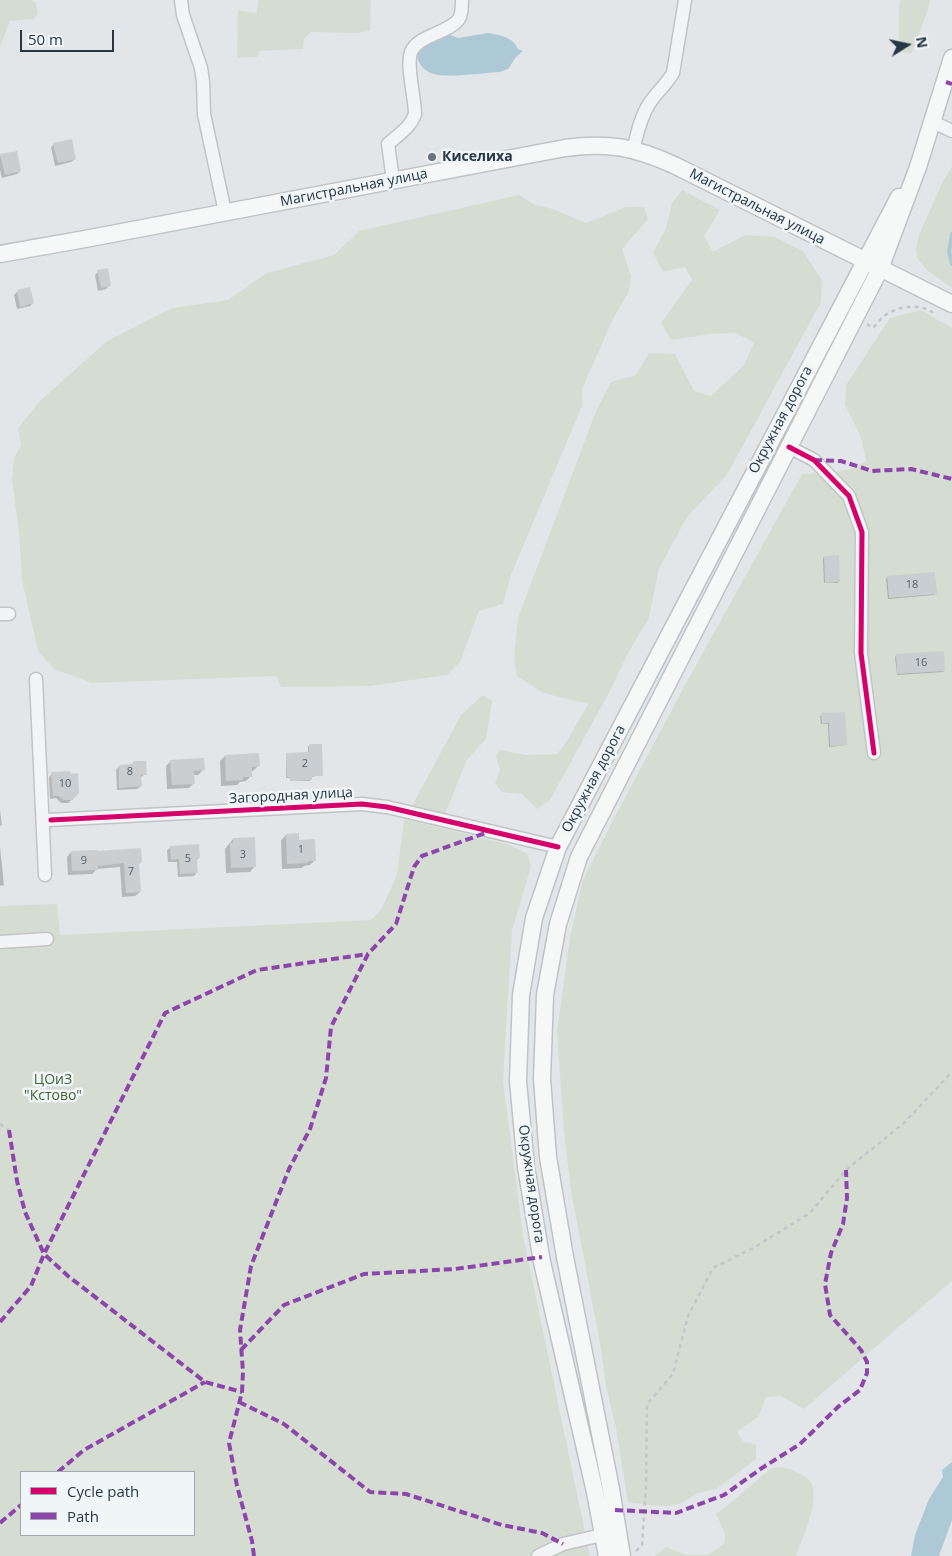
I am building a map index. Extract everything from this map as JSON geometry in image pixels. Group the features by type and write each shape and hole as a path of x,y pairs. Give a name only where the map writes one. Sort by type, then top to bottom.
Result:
{"main road":[{"name":"Окружная дорога","path":"608,1556 611,1533 611,1489 565,1257 548,1157 542,1079 545,995 558,924 579,857 880,268 915,177 952,58"},
{"name":"Окружная дорога","path":"622,1556 595,1492 542,1262 526,1167 518,1081 521,994 534,918 558,847 913,169 933,122"},
{"name":"Магистральная улица","path":"0,254 581,146 607,145 633,150 674,165 946,301"}],"street":[{"path":"181,0 183,14 201,68 204,114 226,212"},
{"path":"393,180 388,144 409,125 415,114 410,64 412,49 419,42 454,23 459,18 462,0"},
{"path":"633,150 647,106 668,82 673,73 685,0"},
{"path":"933,122 952,131"},
{"path":"789,447 814,460 849,496 862,532 863,597 861,653 874,753"},
{"path":"36,679 47,820 45,876"},
{"name":"Загородная улица","path":"47,820 362,804 381,806 558,847"},
{"path":"0,942 46,939"},
{"path":"538,1556 563,1544 611,1533"}],"path":[{"path":"855,318 873,328 884,316 896,310 915,306 924,307 932,312 946,301"},
{"path":"631,1556 642,1545 646,1487 647,1404 673,1374 688,1316 713,1268 754,1247 810,1213 846,1170 904,1123 952,1072"},
{"path":"0,1124 9,1130"}],"green space":[{"path":"0,0 31,0 36,3 38,14 33,19 10,21 0,47"},
{"path":"258,0 371,0 370,31 357,33 311,32 304,39 303,49 259,51 258,57 237,58 238,10 257,13"},
{"path":"900,0 930,0 911,54 899,52"},
{"path":"952,166 952,288 928,271 917,258 916,249 919,235 942,183"},
{"path":"682,190 720,210 704,236 713,252 745,235 774,237 803,251 822,280 821,302 727,475 687,517 659,569 649,618 627,655 610,691 550,800 537,809 522,794 502,792 495,783 500,770 496,756 500,750 526,755 557,754 567,741 588,704 543,693 517,676 514,659 518,618 596,411 611,382 636,375 649,353 675,354 694,391 711,396 744,365 754,343 736,333 710,334 671,340 661,323 692,280 685,267 663,272 653,253 666,228 672,203"},
{"path":"519,195 535,205 553,209 586,223 626,207 644,207 648,219 622,249 631,276 629,291 613,319 582,389 582,406 511,575 503,604 479,611 460,662 447,675 370,686 281,687 276,676 92,683 54,669 38,651 22,580 19,533 12,480 14,458 21,445 18,428 41,400 107,341 172,308 228,300 267,273 334,255 359,231"},
{"path":"921,310 952,328 952,1281 804,1409 781,1396 766,1397 759,1416 737,1432 743,1441 756,1445 756,1459 717,1489 698,1493 680,1504 670,1506 628,1502 616,1428 606,1386 600,1343 571,1191 564,1132 557,1031 570,937 583,880 685,685 802,474 827,473 855,468 866,461 861,437 845,405 846,385 890,318"},
{"path":"483,695 492,701 486,739 466,761 445,815 412,806 461,715"},
{"name":"ЦОиЗ \"Кстово\"","path":"404,819 507,844 528,854 531,867 512,930 503,1081 523,1235 590,1556 0,1556 0,906 57,904 60,935 371,920 381,910 397,875"},
{"path":"783,1467 806,1477 812,1486 814,1495 807,1528 796,1556 655,1556 666,1547 686,1555 708,1555 724,1544 725,1534 716,1514 771,1468"}],"water":[{"path":"488,33 509,39 518,49 523,51 516,57 508,69 500,72 440,75 434,74 422,67 419,61 417,55 435,39 448,34 458,38"},
{"path":"952,1462 952,1520 939,1556 911,1556 915,1535 929,1499 943,1477 942,1470"}],"building":[{"path":"72,139 76,159 58,163 53,143"},
{"path":"17,151 21,171 5,175 0,154"},
{"path":"108,268 111,286 101,288 97,270"},
{"path":"30,287 34,303 20,307 17,290"},
{"path":"839,555 840,582 825,583 824,556"},
{"path":"935,572 937,594 889,598 887,576"},
{"path":"944,651 945,671 897,674 896,654"},
{"path":"845,712 847,745 830,746 829,723 822,724 821,713"},
{"path":"309,744 322,744 323,776 312,776 312,780 290,781 290,777 287,777 286,753 309,752"},
{"path":"259,753 260,766 252,767 252,777 243,777 243,780 226,781 225,755"},
{"path":"204,758 205,770 194,771 195,784 172,785 170,760"},
{"path":"133,761 146,761 147,775 141,775 142,786 119,788 119,765 133,764"},
{"path":"70,771 71,774 78,773 79,794 73,800 64,800 59,796 53,796 51,772"},
{"path":"299,833 299,840 315,839 316,861 287,864 286,834"},
{"path":"255,837 256,867 231,868 230,843 233,843 233,838"},
{"path":"199,844 200,858 197,858 198,873 180,874 179,859 171,860 170,846"},
{"path":"141,848 142,862 139,862 141,892 126,893 124,863 98,866 98,870 72,871 71,851"}],"waterway":[{"path":"952,234 949,252 952,264"}],"marked path":[{"path":"946,82 952,84"},
{"path":"814,460 841,461 872,471 911,469 952,479"},
{"path":"254,1556 229,1443 242,1392 243,1372 240,1330 251,1266 289,1169 310,1129 326,1078 331,1027 368,954 396,924 414,867 422,856 488,832"},
{"path":"0,1322 31,1286 44,1254 165,1013 257,970 368,954"},
{"path":"9,1130 17,1181 25,1212 44,1254 68,1276 205,1382 242,1392"},
{"path":"615,1510 676,1513 724,1495 800,1444 839,1406 860,1390 867,1373 867,1362 861,1350 830,1315 825,1284 831,1253 843,1224 847,1198 846,1170"},
{"path":"241,1350 284,1305 364,1274 455,1269 542,1257"},
{"path":"59,1471 84,1450 205,1382"},
{"path":"239,1402 284,1424 370,1492 406,1494 502,1525 542,1533 563,1544"},
{"path":"0,1523 20,1506"}],"cycle path":[{"path":"789,447 814,460 849,496 862,532 861,653 874,753"},
{"path":"51,820 362,804 387,807 558,847"}],"place":[{"name":"Киселиха","path":"432,157"}]}
